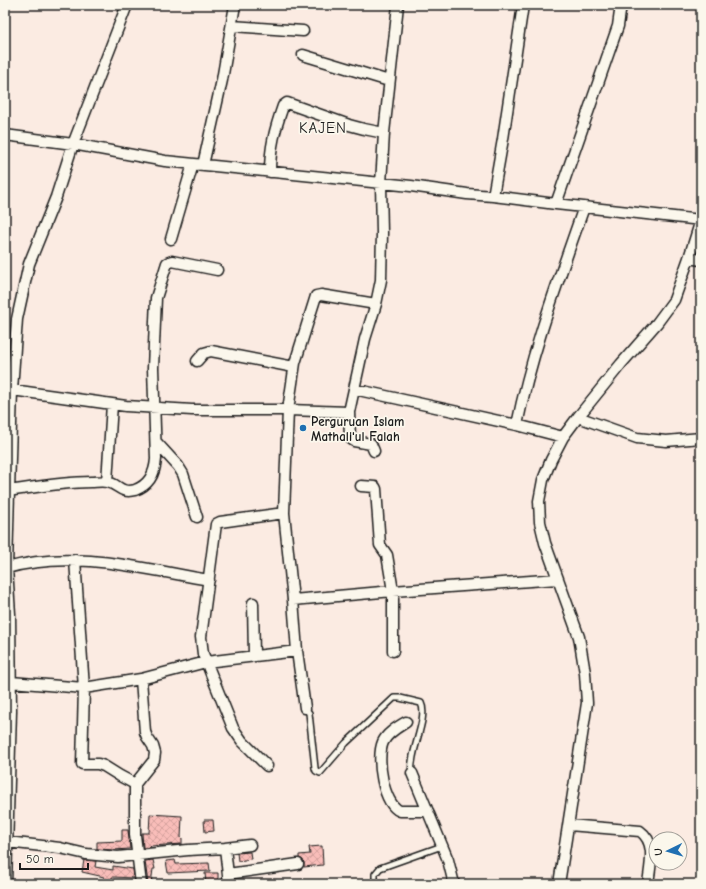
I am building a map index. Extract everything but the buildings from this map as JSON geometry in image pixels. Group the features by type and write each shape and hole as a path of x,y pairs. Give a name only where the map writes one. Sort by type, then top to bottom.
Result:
{"street":[{"path":"6,884 7,757 11,682 10,614 6,530 9,491 9,390 17,319 29,264 56,197 73,144 127,5"},
{"path":"171,239 198,164 222,80 235,5"},
{"path":"374,451 371,444 354,441 350,438 350,412 365,339 376,304 381,280 381,184 384,133 398,5"},
{"path":"493,196 523,5"},
{"path":"556,204 618,26 618,6"},
{"path":"232,26 303,31"},
{"path":"303,55 389,81"},
{"path":"270,172 272,137 285,104 288,103 364,129 384,133"},
{"path":"5,135 73,144 166,161 411,186 467,194 701,220 674,300 657,323 621,364 563,437 550,460 543,480 539,502 540,522 545,543 579,637 585,673 587,703 559,884"},
{"path":"517,425 524,389 537,345 584,207"},
{"path":"689,258 701,260"},
{"path":"9,491 76,482 107,482 122,491 127,491 140,488 145,484 154,473 156,459 156,408 153,368 156,298 167,263 172,261 217,270"},
{"path":"305,708 297,651 284,513 288,410 294,368 316,296 320,295 376,304"},
{"path":"197,361 204,353 211,351 294,368"},
{"path":"354,389 517,425 563,437"},
{"path":"9,390 126,406 156,408 239,411 288,410 350,412"},
{"path":"107,482 112,404"},
{"path":"578,417 637,438 666,441 701,438"},
{"path":"156,442 178,466 183,474 197,516"},
{"path":"361,486 375,487 376,489 380,541 381,546 387,555 393,591 393,651"},
{"path":"267,766 242,741 233,728 206,662 202,650 201,637 215,526 218,522 284,513"},
{"path":"7,572 31,562 75,560 101,562 208,580"},
{"path":"75,560 84,688 82,764 98,764 104,766 135,784"},
{"path":"293,600 558,579"},
{"path":"253,603 254,656"},
{"path":"11,682 84,688 141,679 206,662 297,651"},
{"path":"141,679 145,732 154,746 155,757 135,784 135,835 141,884"},
{"path":"406,722 389,734 382,744 380,761 384,786 389,801 400,811 428,811"},
{"path":"412,773 448,860 454,884"},
{"path":"569,825 640,831 646,836 650,844 651,853 648,884"},
{"path":"7,842 60,848 86,854 118,857 250,845"},
{"path":"225,848 228,879 298,864"}],"lane":[{"path":"305,708 309,713 315,768 316,771 320,773 346,743 394,698 400,698 421,704 423,711 412,762 412,773"},
{"path":"375,884 376,872 380,868 442,846"}],"place":[{"name":"Perguruan Islam Mathali'ul Falah","path":"303,428"}],"district":[{"name":"KAJEN","path":"323,128"}]}
